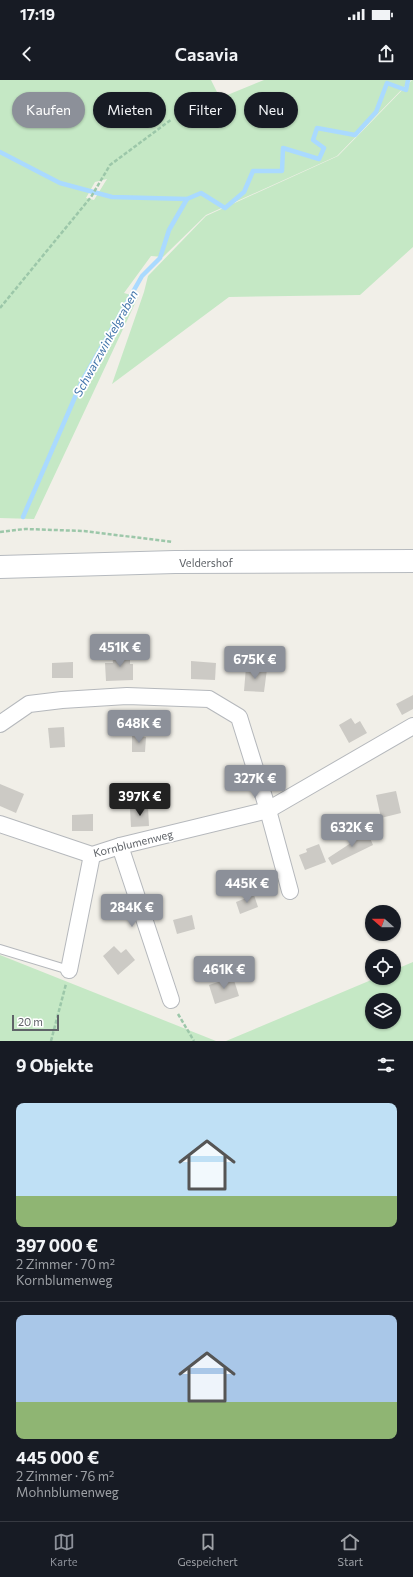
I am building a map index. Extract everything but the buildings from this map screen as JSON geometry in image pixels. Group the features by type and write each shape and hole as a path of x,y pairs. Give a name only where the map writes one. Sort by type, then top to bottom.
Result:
{"main road":[{"name":"Veldershof","path":"0,567 175,562 413,561"}],"street":[{"path":"0,724 29,704 62,700 127,696 209,700 239,717 268,810 290,891"},
{"name":"Kornblumenweg","path":"0,824 92,855 120,846 268,810 413,726"},
{"path":"120,846 170,1000"},
{"path":"69,970 92,855"}],"lane":[{"path":"0,949 69,970"}],"path":[{"path":"0,308 91,197 110,165 172,119"},
{"path":"0,532 25,530 84,531 175,542"},
{"path":"51,1041 69,970"},
{"path":"170,1000 194,1041"}],"green space":[{"path":"0,80 211,80 217,92 174,92 174,128 236,128 236,92 235,92 264,80 411,80 337,156 206,215 163,257 151,256 124,293 138,297 34,519 0,518","holes":["107,179 94,200 86,198 95,182"]},
{"path":"412,80 413,247 360,295 229,297 112,384 144,292 148,276 206,216 338,156"},
{"path":"0,955 216,1041 0,1041"},
{"path":"413,962 413,1041 226,1041 365,983 365,985 401,985 401,967"}],"waterway":[{"path":"0,152 60,183 112,197 187,199 201,193 225,208 244,192 253,171 282,171 283,148 319,159 324,148 313,140 317,128 355,135 376,112 387,83 406,90 408,80"},
{"name":"Schwarzwinkelgraben","path":"23,517 82,381 142,276 160,258 169,230 187,199"}]}
